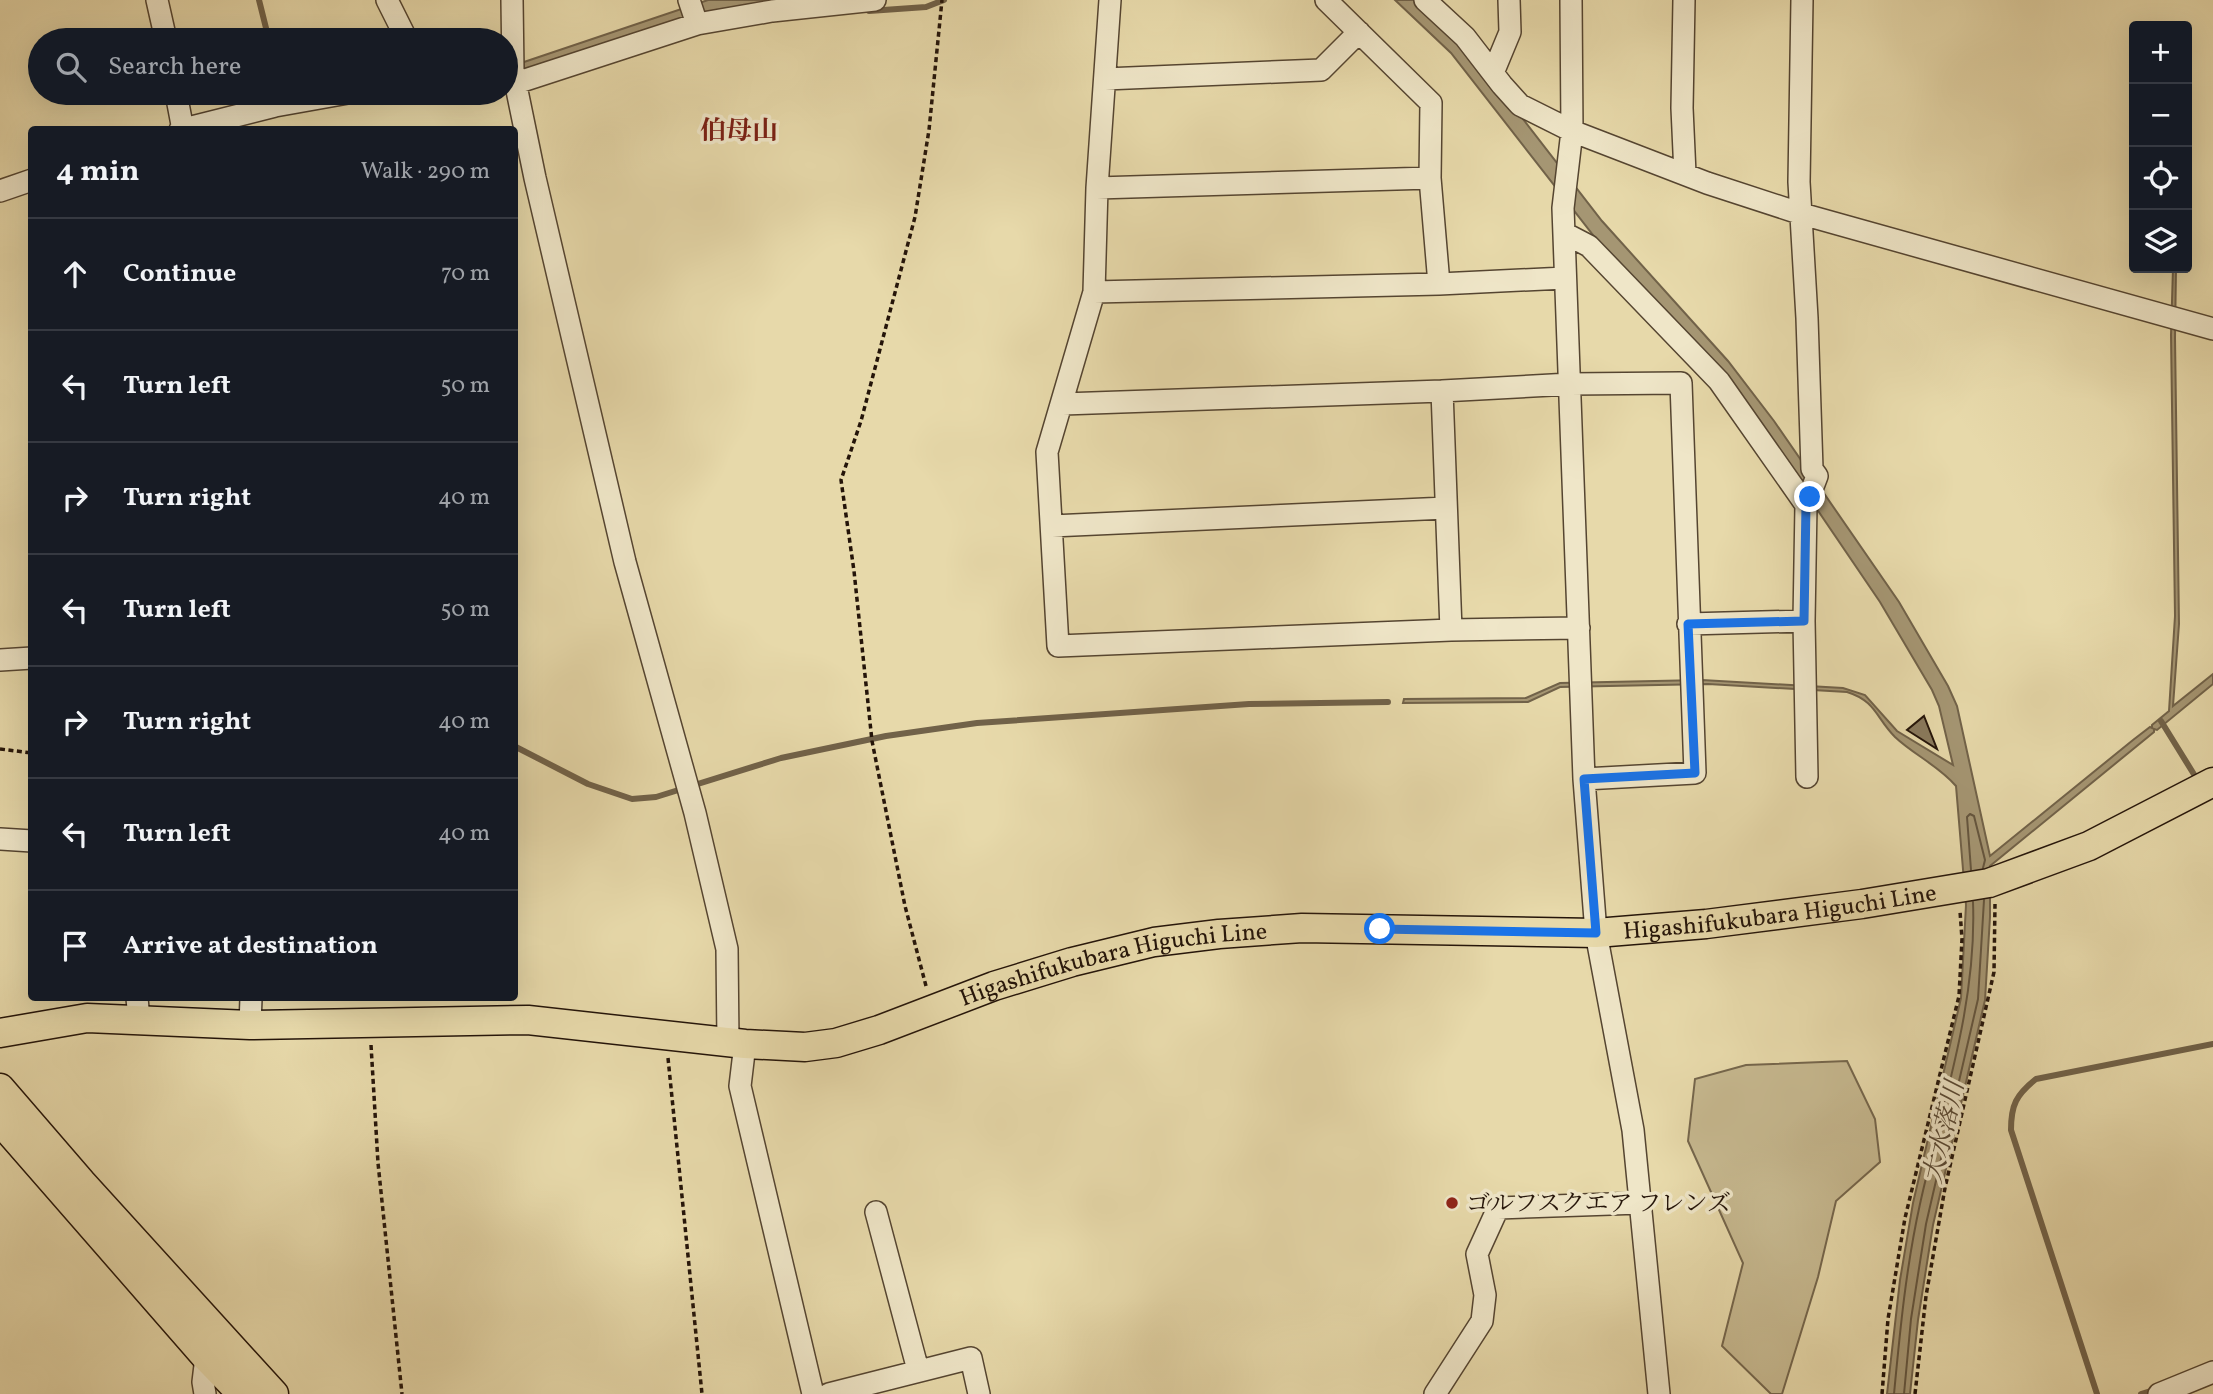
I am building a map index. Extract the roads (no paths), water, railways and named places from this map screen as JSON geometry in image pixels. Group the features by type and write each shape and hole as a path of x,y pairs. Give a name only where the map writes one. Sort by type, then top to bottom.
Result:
{"main road":[{"name":"Higashifukubara Higuchi Line","path":"0,1033 138,1008 250,1025 528,1020 737,1043 805,1047 836,1043 994,986 1072,962 1154,943 1219,934 1302,928 1596,933 1719,922 1862,904 1976,885 2089,846 2213,782"},
{"path":"0,1088 82,1183 274,1394"},
{"path":"0,1121 206,1357 242,1394"}],"street":[{"path":"157,0 163,28"},
{"path":"387,0 401,28"},
{"path":"512,0 512,28"},
{"path":"518,73 693,12 772,10 875,0"},
{"path":"1110,0 1097,188 1094,292 1047,452 1058,646 1579,628"},
{"path":"1326,0 1431,103 1430,178 1439,284"},
{"path":"1424,0 1465,37 1520,105 1572,131 1802,214 2213,329"},
{"path":"1493,73 1510,32 1509,0"},
{"path":"1570,0 1572,131 1563,208 1584,779 1596,933 1633,1130 1658,1394"},
{"path":"1684,0 1682,108 1685,174"},
{"path":"1802,0 1799,170 1812,469 1817,476 1810,494 1804,621 1807,777"},
{"path":"1105,79 1321,70 1359,32"},
{"path":"178,105 182,126"},
{"path":"194,126 281,105"},
{"path":"518,105 625,562 695,813 727,949 740,1086 813,1394"},
{"path":"1097,188 1430,178"},
{"path":"0,191 28,181"},
{"path":"1564,233 1589,246 1719,381 1810,494"},
{"path":"1094,292 1439,284 1565,278"},
{"path":"1063,404 1570,384 1681,383 1695,773 1584,779"},
{"path":"1442,391 1451,631"},
{"path":"1052,526 1446,508"},
{"path":"1688,624 1804,621"},
{"path":"0,660 28,659"},
{"path":"0,839 28,841"},
{"path":"250,1025 251,1001"},
{"path":"1435,1394 1482,1321 1485,1295 1477,1254 1499,1208 1640,1203"},
{"path":"876,1212 918,1370"},
{"path":"205,1394 203,1382 206,1357"},
{"path":"829,1394 894,1385 918,1370 971,1358 979,1394"},
{"path":"2159,1394 2213,1373"}],"water":[{"path":"708,0 828,0 522,77 521,63"},
{"name":"大水落川","path":"1395,0 1417,0 1499,88 1602,221 1728,361 1774,421 1899,602 1948,686 1957,706 1990,856 2133,740 2152,728 2152,725 2169,711 2175,616 2171,335 2173,273 2176,273 2179,624 2173,706 2213,674 2213,684 2157,730 2154,729 2154,732 1990,866 1985,1000 1933,1225 1910,1394 1887,1394 1900,1280 1913,1203 1961,998 1966,905 1956,786 1942,772 1895,737 1870,705 1847,692 1708,684 1560,687 1528,702 1403,703 1404,699 1526,698 1560,683 1702,680 1843,688 1865,695 1897,731 1953,765 1939,706 1932,690 1880,602 1789,468 1604,249 1451,53"}],"waterway":[{"path":"259,0 266,28"},
{"path":"869,11 926,7 944,0"},
{"path":"518,748 588,784 632,799 656,797 781,758 886,736 977,723 1249,704 1388,702"},
{"path":"2161,721 2195,776"},
{"path":"2097,1394 2011,1130 2014,1107 2019,1096 2036,1079 2213,1044"},
{"path":"2141,1394 2157,1389"}],"place":[{"name":"ゴルフスクエア フレンズ","path":"1452,1203"}],"district":[{"name":"伯母山","path":"739,130"}]}
